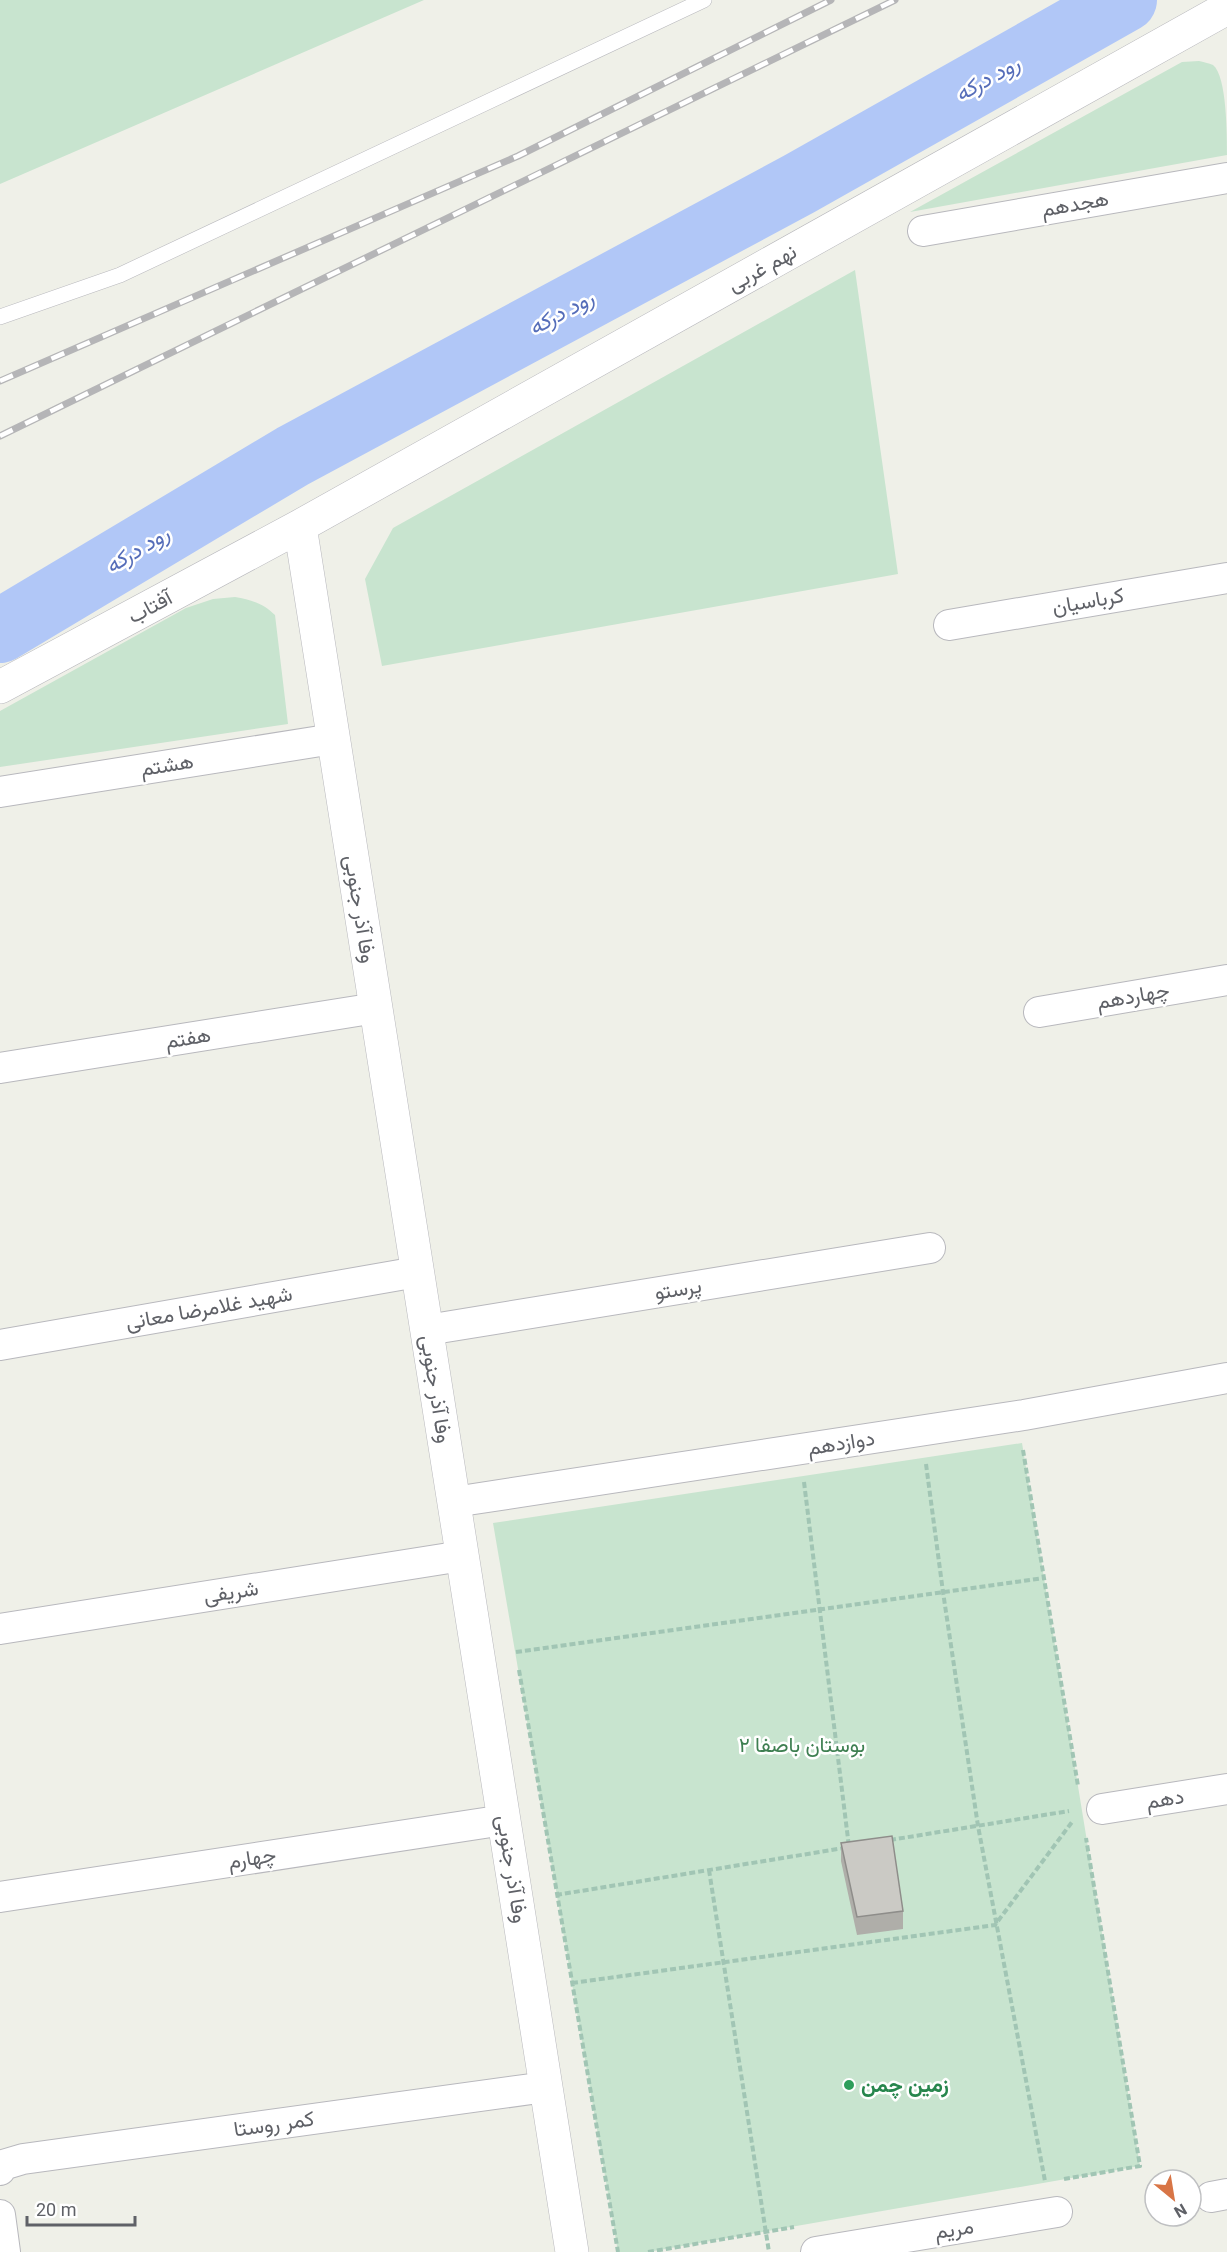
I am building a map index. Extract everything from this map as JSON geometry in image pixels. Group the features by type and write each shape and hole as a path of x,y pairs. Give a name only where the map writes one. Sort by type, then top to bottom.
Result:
{"street":[{"name":"نهم غربی","path":"300,526 1226,15"},
{"name":"هجدهم","path":"923,231 1227,178"},
{"name":"آفتاب","path":"0,687 300,526"},
{"name":"وفا آذر جنوبی","path":"300,526 572,2252"},
{"name":"کرباسیان","path":"949,625 1227,578"},
{"name":"هشتم","path":"0,792 333,739"},
{"name":"چهاردهم","path":"1039,1012 1227,980"},
{"name":"هفتم","path":"0,1068 376,1008"},
{"name":"پرستو","path":"427,1330 930,1248"},
{"name":"شهید غلامرضا معانی","path":"0,1345 417,1272"},
{"name":"دوازدهم","path":"454,1502 1024,1415 1227,1377"},
{"name":"شریفی","path":"0,1629 462,1556"},
{"name":"دهم","path":"1086,1814 1227,1789"},
{"name":"چهارم","path":"0,1897 504,1820"},
{"name":"کمر روستا","path":"1,2167 23,2159 546,2087"},
{"name":"مریم","path":"816,2252 1057,2212"},
{"path":"0,2215 5,2252"}],"lane":[{"path":"0,317 120,274 704,0"}],"path":[{"path":"1022,1443 1086,1814 1140,2166"},
{"path":"926,1457 943,1592 978,1826 1045,2183"},
{"path":"803,1476 849,1847"},
{"path":"618,2252 516,1652 1044,1578"},
{"path":"884,1841 1070,1811"},
{"path":"572,1983 726,1964 995,1925 1086,1814"},
{"path":"557,1895 861,1845"},
{"path":"710,1870 769,2252"}],"green space":[{"path":"0,0 424,0 0,184"},
{"path":"1199,61 1213,65 1221,81 1224,93 1227,155 910,212 1182,62"},
{"path":"855,270 898,574 382,666 365,579 393,528"},
{"path":"235,597 256,603 275,615 288,724 0,767 0,711 186,608 213,599"},
{"name":"بوستان باصفا ۲","path":"1022,1443 1140,2166 648,2252 618,2252 493,1523"}],"building":[{"path":"892,1836 903,1911 857,1917 841,1843"}],"waterway":[{"name":"رود درکه","path":"0,631 293,456 799,184 1125,0"}],"railway":[{"path":"0,381 518,156 831,0"},
{"path":"0,436 895,0"}],"place":[{"name":"زمین چمن","path":"849,2085"}]}
